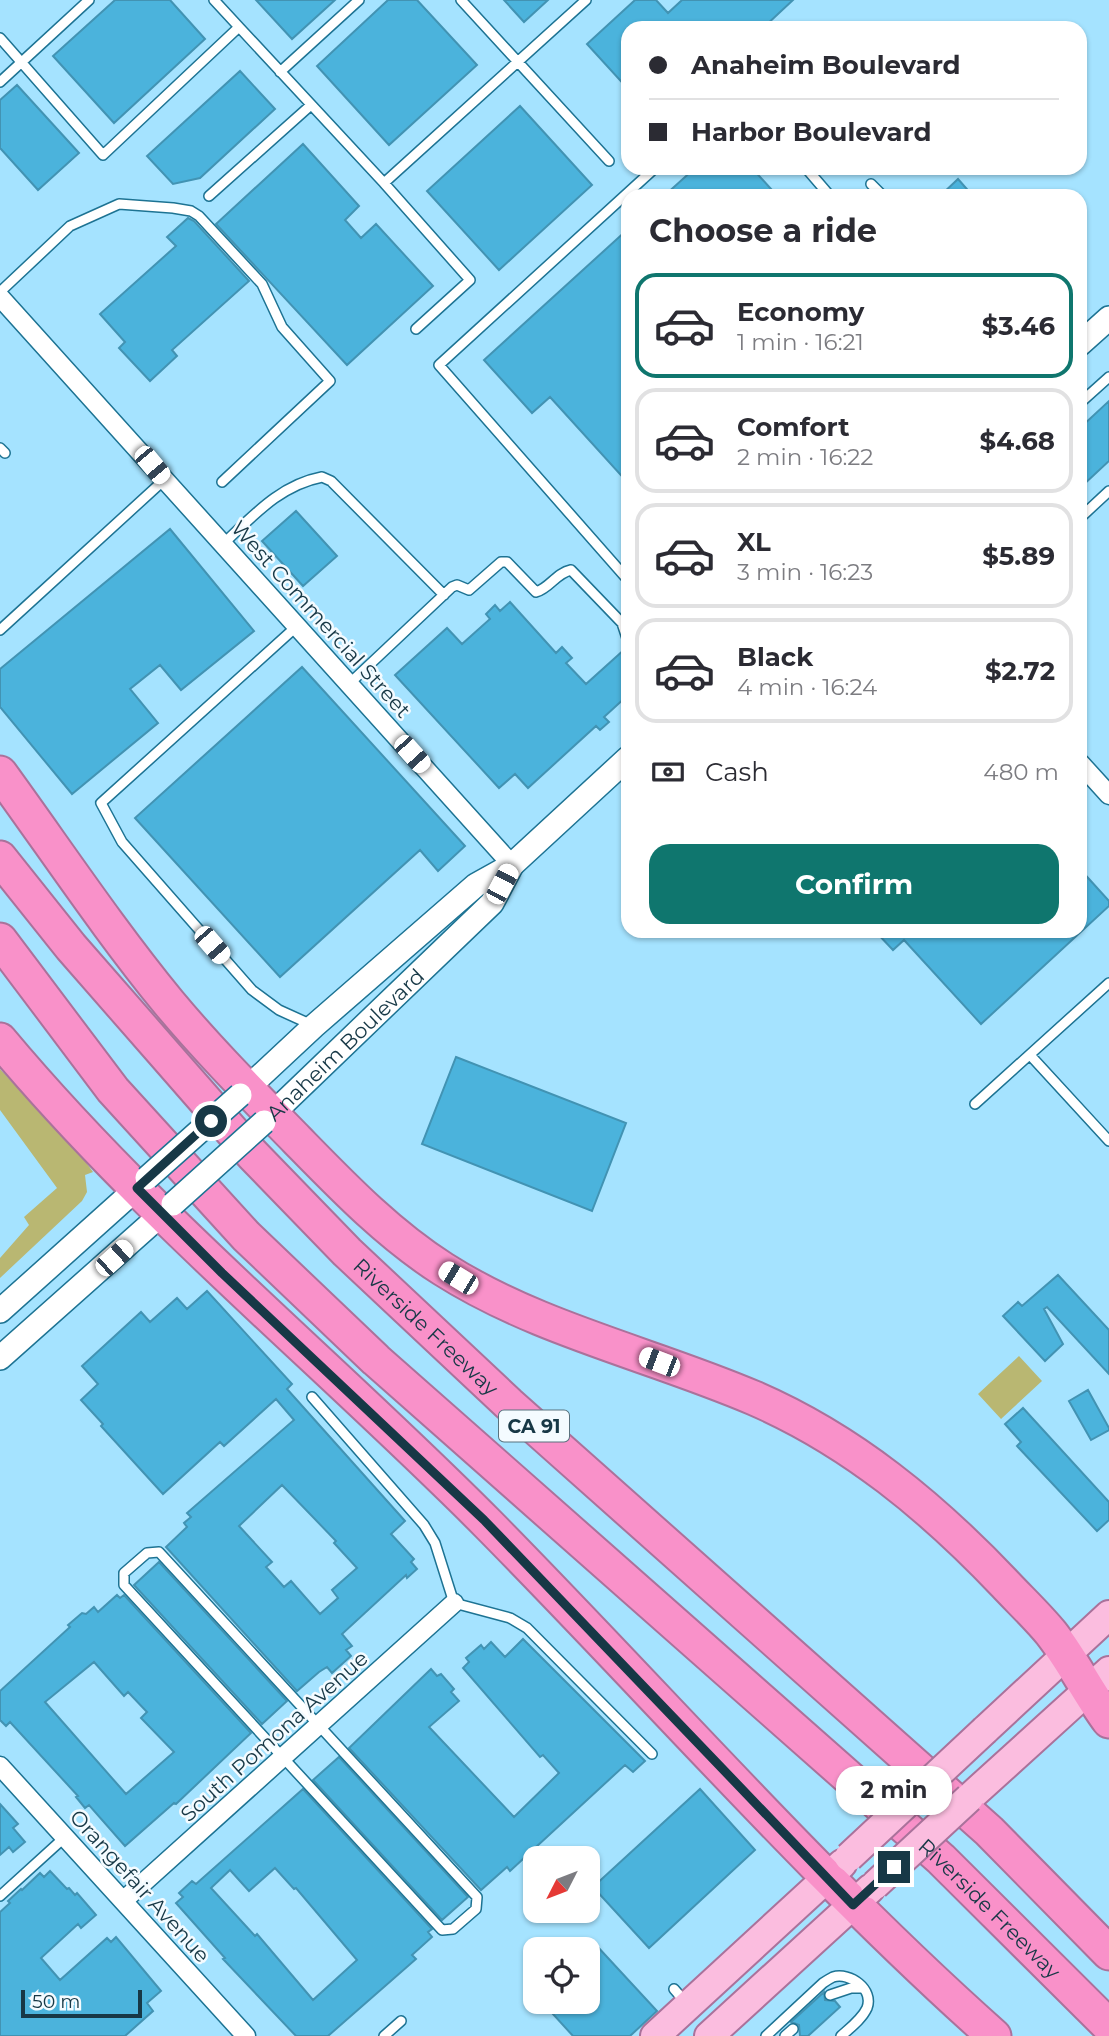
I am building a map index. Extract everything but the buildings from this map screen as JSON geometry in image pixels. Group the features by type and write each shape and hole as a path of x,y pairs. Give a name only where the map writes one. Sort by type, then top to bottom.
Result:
{"highway":[{"path":"0,774 147,975 244,1092 268,1118 387,1227 424,1256 472,1286 516,1308 754,1398 808,1425 866,1460 904,1488 972,1549 1051,1632 1066,1654 1099,1680 1109,1721"},
{"name":"Riverside Freeway","path":"0,858 71,947 216,1113 347,1252 509,1404 989,1831 1109,1953"},
{"name":"Riverside Freeway","path":"0,940 113,1090 246,1237 376,1360 941,1859 1109,2026"},
{"path":"0,1040 67,1116 142,1183 838,1867 994,2036"}],"main road":[{"path":"654,2036 681,1997 838,1867 1109,1615"},
{"path":"724,2027 1099,1680"}],"street":[{"name":"West Commercial Street","path":"0,294 512,865"},
{"path":"1087,338 1109,318"},
{"name":"Anaheim Boulevard","path":"1,1309 314,1026 476,886 512,865 621,764"},
{"path":"1087,771 1109,795"},
{"name":"Anaheim Boulevard","path":"0,1358 268,1118 492,903 512,865"},
{"name":"South Pomona Avenue","path":"123,1902 454,1604"},
{"name":"Orangefair Avenue","path":"0,1766 246,2036"}],"lane":[{"path":"0,82 89,0"},
{"path":"280,72 359,0"},
{"path":"461,0 609,161"},
{"path":"384,183 586,0"},
{"path":"219,2 470,280 416,329"},
{"path":"0,38 103,155 239,27"},
{"path":"209,196 311,105"},
{"path":"631,189 646,175"},
{"path":"812,175 824,189"},
{"path":"871,184 876,189"},
{"path":"621,198 439,365 621,572"},
{"path":"0,294 70,226 119,204 173,208 191,211 199,216 262,285 282,327 330,381 222,482"},
{"path":"1087,397 1109,377"},
{"path":"222,544 279,494 301,483 322,477 331,481 444,595"},
{"path":"0,630 164,480"},
{"path":"1087,511 1109,491"},
{"path":"349,684 444,595 457,585 469,590 501,562 507,562 536,592 542,591 562,571 571,570 621,622"},
{"path":"297,626 101,803 122,842 252,990 279,1010 314,1026"},
{"path":"975,1104 1109,983"},
{"path":"1030,1055 1109,1142"},
{"path":"312,1397 424,1525 435,1544 454,1604 510,1618 527,1628 652,1755"},
{"path":"159,1552 319,1726 477,1897 476,1909 453,1930 442,1930 124,1586 124,1573 147,1553 159,1552"},
{"path":"0,1896 65,1837"},
{"path":"766,2036 823,1983 833,1977 844,1977 860,1983 869,2004 863,2015 841,2036"},
{"path":"830,1995 850,1988 863,1988"},
{"path":"384,2036 401,2021"},
{"path":"785,2036 793,2029"}],"shaded area":[{"path":"0,1069 93,1172 85,1175 87,1192 82,1201 0,1278 0,1258 29,1225 24,1217 57,1188 0,1110"},
{"path":"1019,1356 1042,1381 1001,1419 978,1394"}],"route":[{"path":"211,1121 137,1188 222,1273 484,1520 853,1905 894,1867"}]}
